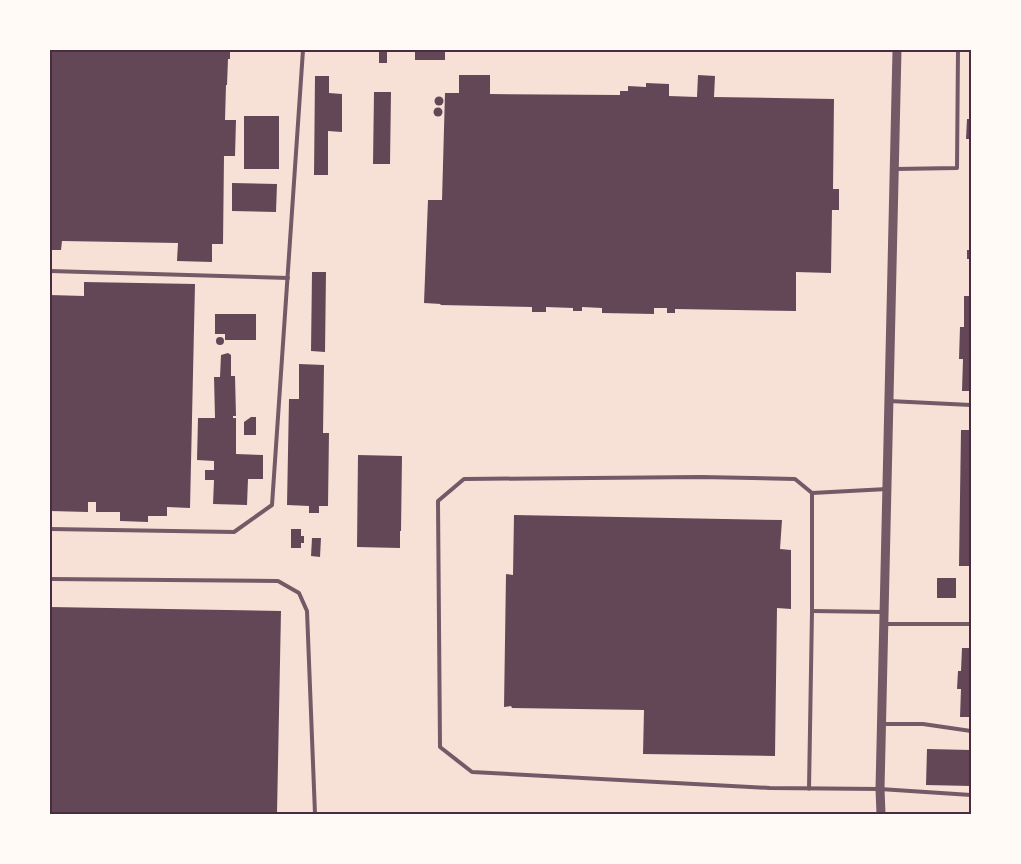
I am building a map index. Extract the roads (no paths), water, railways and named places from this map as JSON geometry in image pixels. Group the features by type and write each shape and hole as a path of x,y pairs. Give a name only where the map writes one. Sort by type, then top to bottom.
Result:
{"street":[{"path":"881,814 880,789 897,50"}],"lane":[{"path":"50,529 234,532 272,505 303,50"},
{"path":"894,169 957,168 958,50"},
{"path":"50,271 288,278"},
{"path":"889,402 971,405"},
{"path":"887,490 812,493 795,479 701,477 464,479 438,501 440,747 472,772 809,789 880,789 971,795"},
{"path":"809,789 812,493"},
{"path":"50,579 278,581 299,593 307,611 315,814"},
{"path":"812,611 884,612"},
{"path":"884,624 971,624"},
{"path":"882,724 923,724 971,731"}]}
